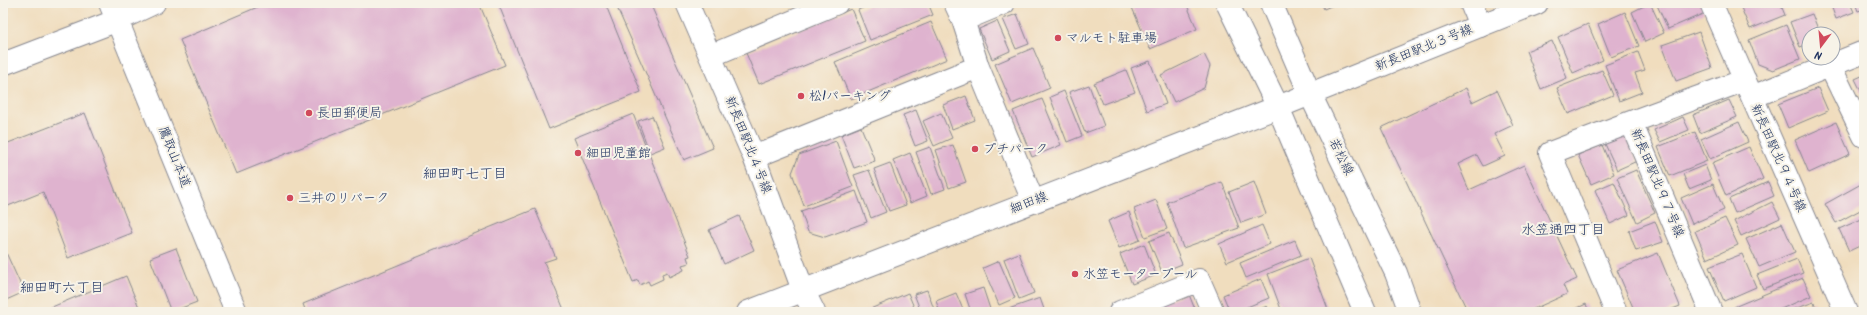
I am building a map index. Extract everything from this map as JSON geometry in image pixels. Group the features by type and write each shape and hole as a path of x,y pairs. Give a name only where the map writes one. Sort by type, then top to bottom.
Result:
{"street":[{"path":"3,64 114,11 154,3"},
{"name":"新長田駅北４号線","path":"687,3 754,157 803,290 814,312"},
{"path":"710,56 837,3"},
{"path":"1004,3 959,11 978,67 1033,201"},
{"path":"1227,3 1278,107 1365,312"},
{"name":"若松線","path":"1271,3 1310,94 1396,272 1410,312"},
{"path":"1471,3 1480,26"},
{"name":"新長田駅北３号線","path":"1310,94 1537,3"},
{"name":"新長田駅北９４号線","path":"1711,3 1846,312"},
{"name":"鷹取山本道","path":"114,11 236,312"},
{"name":"新長田駅北９７号線","path":"1841,61 1864,52"},
{"path":"1830,66 1864,136"},
{"name":"新長田駅北９７号線","path":"1711,312 1631,122 1830,66"},
{"path":"754,157 978,67"},
{"name":"細田線","path":"748,312 1310,94"},
{"path":"1616,312 1550,153 1631,122"},
{"path":"1120,312 1199,280 1213,312"}],"building":[{"path":"267,3 479,3 505,65 236,174 180,40"},
{"path":"498,3 605,3 641,92 549,129"},
{"path":"615,3 650,3 713,148 684,160"},
{"path":"874,3 928,3 933,15 870,40 858,10"},
{"path":"1130,3 1186,3 1197,29 1150,49"},
{"path":"1321,3 1338,3 1324,9"},
{"path":"1650,3 1664,33 1645,42 1632,12"},
{"path":"1656,3 1700,3 1705,13 1668,29"},
{"path":"1739,3 1780,3 1785,15 1750,29"},
{"path":"1830,3 1850,3 1854,12 1836,19"},
{"path":"1855,3 1864,3 1864,9 1858,11"},
{"path":"851,9 865,41 759,84 746,53"},
{"path":"1625,12 1639,46 1611,57 1598,24"},
{"path":"1017,14 1029,44 1016,49 1003,19"},
{"path":"1812,14 1817,26 1801,26 1800,47 1790,22"},
{"path":"997,21 1010,51 992,59 979,29"},
{"path":"931,22 947,59 851,99 835,62"},
{"path":"1588,24 1603,60 1573,73 1558,37"},
{"path":"1786,25 1800,59 1773,70 1758,64 1749,40"},
{"path":"1699,32 1712,68 1676,81 1662,45"},
{"path":"1552,41 1567,78 1541,89 1526,51"},
{"path":"1033,48 1050,88 1012,104 995,64"},
{"path":"1638,52 1645,70 1635,73 1642,92 1619,101 1605,65"},
{"path":"1204,54 1210,66 1204,88 1174,102 1161,75"},
{"path":"1150,61 1166,104 1147,111 1131,68"},
{"path":"1126,70 1135,92 1103,104 1094,83"},
{"path":"1602,70 1613,95 1568,114 1557,88"},
{"path":"1864,75 1864,97 1855,79"},
{"path":"1089,85 1104,126 1085,133 1069,92"},
{"path":"1466,88 1472,102 1497,90 1513,125 1494,134 1505,156 1483,166 1477,155 1458,164 1469,190 1524,165 1577,279 1563,285 1567,294 1527,312 1468,312 1381,128"},
{"path":"1818,88 1828,111 1788,128 1778,104"},
{"path":"1064,91 1082,136 1067,142 1050,97"},
{"path":"966,96 975,120 952,129 943,105"},
{"path":"1042,99 1061,145 1032,157 1013,111"},
{"path":"1729,100 1737,117 1700,133 1693,115"},
{"path":"916,110 928,141 915,146 903,115"},
{"path":"85,113 132,233 68,258 43,192 3,208 3,145"},
{"path":"941,113 952,138 934,146 923,121"},
{"path":"633,114 690,256 687,257 689,263 682,265 684,270 669,277 667,272 662,274 663,279 650,285 648,281 640,285 638,280 633,282 574,138"},
{"path":"652,116 665,147 650,153 638,121"},
{"path":"1683,117 1689,130 1660,142 1654,130"},
{"path":"1739,122 1748,142 1710,159 1701,139"},
{"path":"1836,122 1850,154 1809,173 1795,140"},
{"path":"861,127 875,161 854,168 841,135"},
{"path":"1695,132 1707,161 1670,176 1658,147"},
{"path":"1626,135 1637,161 1617,170 1605,144"},
{"path":"836,141 853,187 804,206 792,173 799,155"},
{"path":"953,145 966,182 949,188 936,150"},
{"path":"1602,145 1614,174 1591,184 1578,155"},
{"path":"930,147 945,189 931,194 916,152"},
{"path":"1749,147 1763,179 1726,196 1712,163"},
{"path":"910,153 927,196 910,203 893,160"},
{"path":"890,163 906,205 889,211 874,169"},
{"path":"1705,165 1711,180 1689,189 1683,174"},
{"path":"869,170 886,212 871,218 854,175"},
{"path":"1636,170 1655,213 1637,222 1617,178"},
{"path":"1222,182 1239,228 1183,248 1167,202"},
{"path":"1254,182 1266,214 1241,223 1229,192"},
{"path":"1614,182 1629,215 1610,224 1595,190"},
{"path":"1768,182 1774,196 1735,213 1729,199"},
{"path":"1713,184 1724,210 1692,224 1681,198"},
{"path":"1861,184 1864,190 1864,208 1836,223 1825,204"},
{"path":"856,191 867,222 825,237 808,232 801,211"},
{"path":"1156,200 1167,229 1145,237 1134,209"},
{"path":"1772,202 1780,218 1741,236 1734,221"},
{"path":"535,209 556,258 544,262 565,312 306,312 303,304"},
{"path":"1129,212 1140,240 1119,248 1108,221"},
{"path":"739,216 754,250 724,264 709,230"},
{"path":"1725,218 1738,245 1707,259 1695,231"},
{"path":"1864,218 1864,244 1849,251 1839,229"},
{"path":"1655,221 1663,242 1636,251 1629,231"},
{"path":"1782,223 1795,252 1759,267 1746,239"},
{"path":"1262,225 1270,244 1227,262 1219,244"},
{"path":"1169,233 1182,264 1162,272 1149,241"},
{"path":"1295,240 1301,255 1246,278 1240,263"},
{"path":"1144,244 1156,275 1132,284 1120,254"},
{"path":"3,246 24,292 4,301 3,299"},
{"path":"176,248 197,302 171,312 150,258"},
{"path":"1019,253 1034,293 1019,299 1004,259"},
{"path":"1658,253 1680,306 1665,312 1635,312 1617,270"},
{"path":"1742,254 1756,287 1724,301 1709,267"},
{"path":"1309,258 1329,312 1282,312 1268,274"},
{"path":"1797,259 1803,273 1763,289 1757,275"},
{"path":"999,261 1015,298 999,305 983,268"},
{"path":"126,276 141,312 40,312"},
{"path":"1803,278 1811,296 1774,312 1736,312 1734,307"},
{"path":"1261,279 1269,298 1235,312 1230,312 1223,295"},
{"path":"983,288 991,312 971,312 965,294"},
{"path":"927,290 935,312 921,312 914,294"},
{"path":"1188,292 1196,312 1160,312 1157,305"},
{"path":"908,293 916,312 863,312"},
{"path":"956,293 964,312 940,312 936,301"},
{"path":"1040,298 1045,312 1000,312"},
{"path":"1814,302 1817,312 1786,312"},
{"path":"1586,304 1589,312 1569,312"},
{"path":"1267,306 1270,312 1253,312"}],"place":[{"name":"マルモト駐車場","path":"1058,38"},
{"name":"松1パーキング","path":"801,96"},
{"name":"長田郵便局","path":"309,113"},
{"name":"プチパーク","path":"975,149"},
{"name":"細田児童館","path":"578,153"},
{"name":"三井のリパーク","path":"290,198"},
{"name":"水笠モータープール","path":"1075,274"}],"district":[{"name":"細田町七丁目","path":"465,174"},
{"name":"水笠通四丁目","path":"1563,230"},
{"name":"細田町六丁目","path":"62,288"}]}
